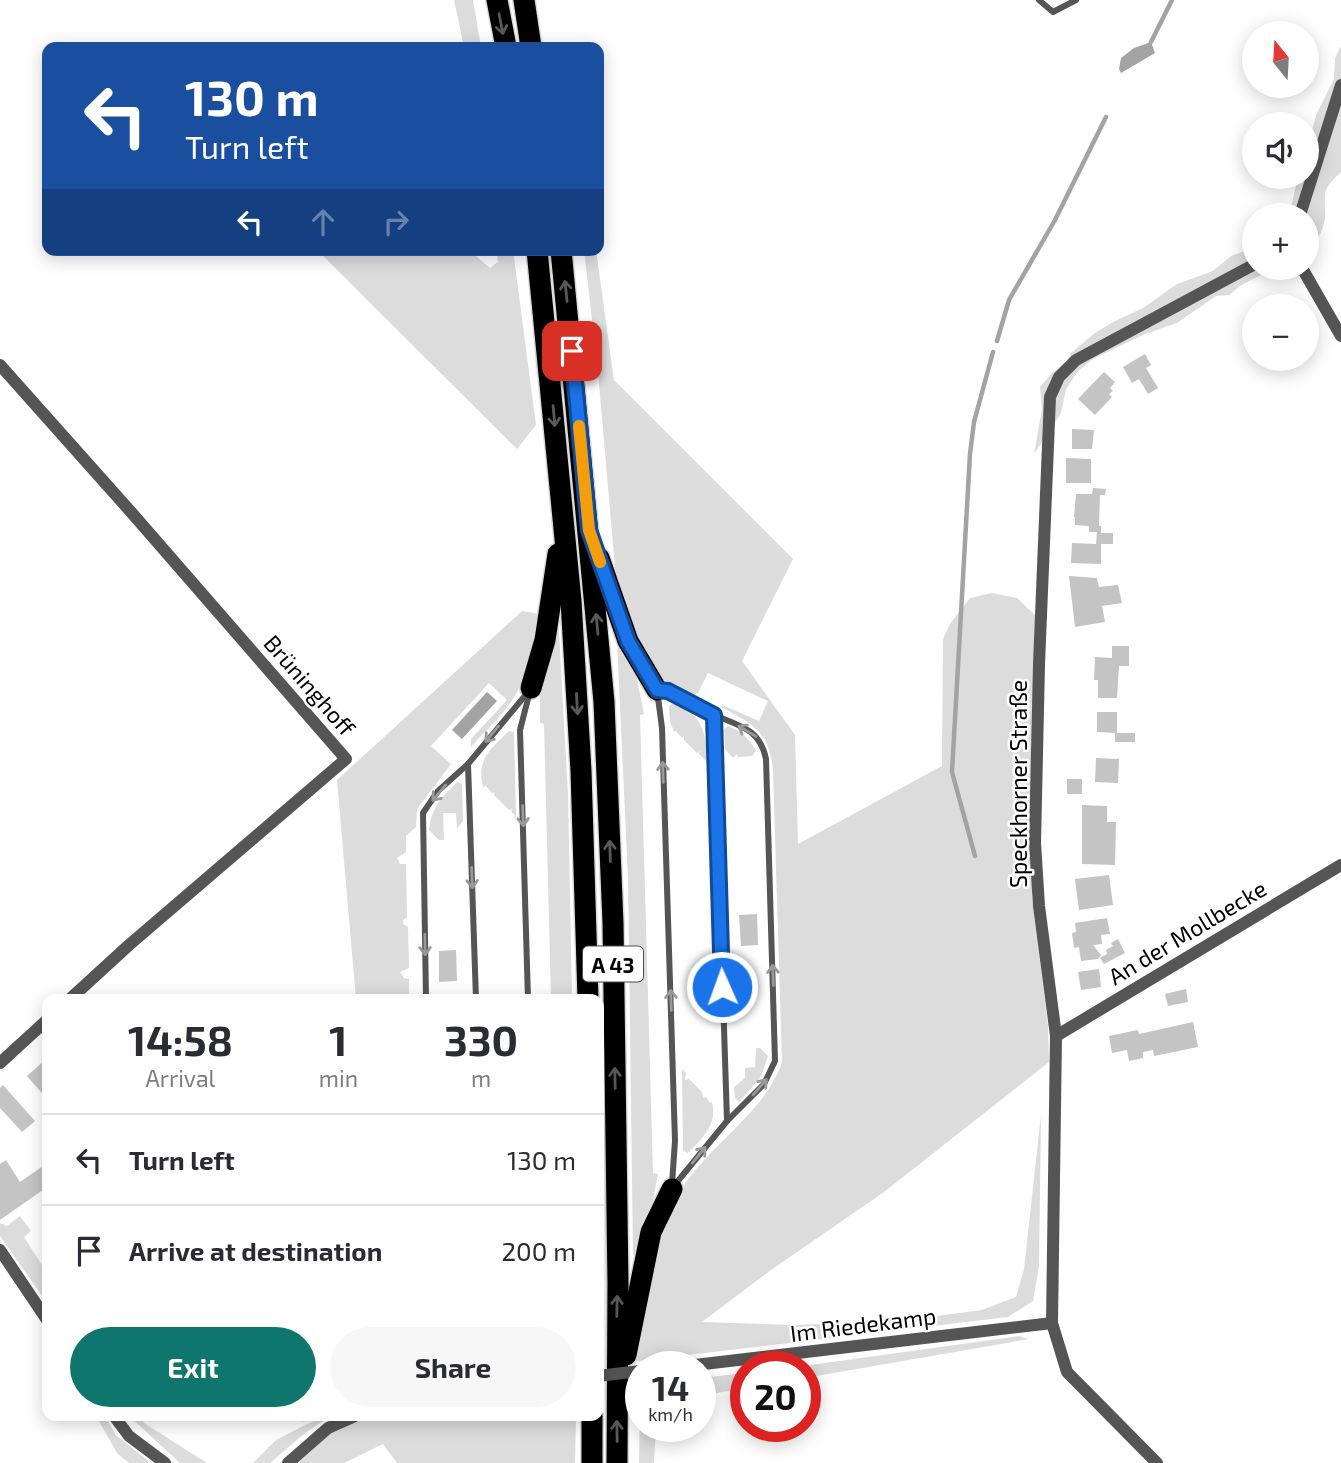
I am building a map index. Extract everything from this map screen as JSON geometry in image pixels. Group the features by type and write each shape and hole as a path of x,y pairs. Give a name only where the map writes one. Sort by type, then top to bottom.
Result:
{"highway":[{"path":"497,0 505,42"},
{"path":"524,0 530,42"},
{"name":"A 43","path":"538,256 571,601 581,771 588,994"},
{"name":"A 43","path":"562,256 604,702 613,923 618,1270 617,1463"},
{"path":"531,688 545,640 563,514"},
{"path":"589,530 628,641 657,690"},
{"path":"616,1398 651,1232 672,1189"},
{"path":"592,1421 592,1463"}],"street":[{"path":"1304,203 1341,85"},
{"name":"Speckhorner Straße","path":"1157,1463 1067,1372 1052,1324 1056,1036 1035,843 1050,397 1059,377 1076,360 1242,271"},
{"path":"1309,280 1341,336"},
{"name":"Brüninghoff","path":"0,365 345,759 75,994"},
{"name":"An der Mollbecke","path":"1056,1036 1341,865"},
{"path":"0,1063 42,1025"},
{"path":"0,1250 42,1313"},
{"name":"Im Riedekamp","path":"716,1363 1052,1324"},
{"path":"604,1375 625,1373"},
{"path":"118,1421 129,1436 164,1463"},
{"path":"288,1463 328,1428 344,1421"}],"lane":[{"path":"1039,0 1053,12 1076,0"},
{"path":"426,994 423,813 438,791 468,764 531,688"},
{"path":"528,994 520,730 531,688"},
{"path":"657,690 668,691 753,732 763,747 766,760 775,1030 775,1061 764,1084 727,1121 672,1189 675,1128 662,728 657,690"},
{"path":"714,715 727,1121"},
{"path":"468,764 476,994"}],"shaded area":[{"path":"454,0 473,0 480,42 463,42"},
{"path":"1151,42 1155,53 1121,73 1121,58 1134,48"},
{"path":"1341,46 1341,172 1327,188 1325,218 1319,237 1319,203 1292,203 1295,189 1319,189 1318,112 1334,79 1335,58"},
{"path":"1242,252 1242,280 1251,280 1230,295 1216,296 1177,323 1145,334 1093,359 1078,371 1066,389 1061,413 1034,454 1042,409 1040,387 1067,361 1071,353 1113,322 1143,308 1177,284 1213,271 1231,256"},
{"path":"323,256 476,256 490,268 498,262 497,256 514,256 536,425 517,449"},
{"path":"585,256 597,256 614,380 793,559 742,661 795,735 798,844 942,766 943,639 950,624 970,598 992,593 1017,598 1035,615 1032,898 1048,1026 1049,1062 884,1192 771,1270 702,1322 792,1325 899,1321 982,1310 1016,1297 1024,1269 1041,1115 1039,1266 1033,1301 1008,1317 716,1352 638,1351 650,1263 677,1197 695,1171 764,1096 782,1062 771,757 758,730 721,707 722,705 759,721 768,701 708,673 698,693 693,695 667,682 644,657 617,591 598,372"},
{"path":"522,611 539,614 536,638 525,674 515,696 504,711 471,747 471,739 507,700 489,683 431,746 451,764 417,809 416,827 406,836 406,852 397,858 400,864 406,864 407,917 403,924 408,927 409,968 400,972 404,978 409,979 409,994 356,994 337,780"},
{"path":"558,615 568,794 572,994 551,994 544,724 540,723 540,682"},
{"path":"617,640 636,674 644,714 640,715 653,1173 658,1174 651,1210 637,1256 633,1255 628,879"},
{"path":"487,692 497,701 462,739 452,730"},
{"path":"674,703 691,713 701,726 706,742 707,762 699,754 700,751 697,753 684,740 684,736 682,738 674,732 669,706"},
{"path":"728,726 751,742 756,751 752,756 738,757 737,754 733,758 725,749 724,729"},
{"path":"509,731 514,732 516,818 513,818 513,809 509,810 494,795 495,792 483,787 481,777 487,755"},
{"path":"457,782 462,784 463,821 457,829 456,813 443,813 444,840 439,840 429,830 431,818 438,804"},
{"path":"756,1048 760,1048 768,1056 761,1077 739,1102 735,1098 734,1087 745,1078 745,1068 755,1067"},
{"path":"682,1069 686,1073 685,1080 689,1079 702,1092 703,1098 706,1097 712,1102 713,1110 708,1130 688,1153 683,1151"},
{"path":"20,1216 31,1231 24,1237 42,1265 42,1296 0,1236 0,1223 7,1226"},
{"path":"1019,1336 1029,1339 821,1375 821,1364"},
{"path":"730,1375 730,1391 716,1393 716,1376"},
{"path":"99,1421 108,1421 116,1435 151,1463 129,1463 117,1453"},
{"path":"134,1421 143,1421 207,1463 180,1463"},
{"path":"313,1421 323,1421 270,1463 253,1463 276,1440"},
{"path":"352,1421 576,1421 575,1463 397,1463 383,1444 344,1463 293,1463 329,1431"},
{"path":"639,1442 655,1442 654,1463 639,1463"}],"building":[{"path":"1145,354 1151,365 1146,368 1158,388 1148,394 1139,379 1132,383 1123,367"},
{"path":"1104,372 1115,382 1110,388 1113,391 1109,394 1112,397 1095,415 1078,399"},
{"path":"1072,429 1094,430 1092,449 1072,449"},
{"path":"1066,458 1091,459 1091,483 1066,483"},
{"path":"1093,488 1106,489 1105,495 1100,495 1099,526 1101,533 1113,533 1113,544 1101,544 1101,564 1071,563 1072,543 1096,544 1097,532 1089,532 1089,526 1075,525 1074,517 1076,494 1092,494"},
{"path":"1069,576 1097,578 1099,587 1118,585 1122,603 1102,606 1105,622 1075,627"},
{"path":"1112,646 1129,646 1129,666 1119,666 1117,698 1098,698 1098,680 1094,680 1095,657 1112,658"},
{"path":"1097,712 1117,712 1117,733 1097,732"},
{"path":"1115,733 1135,733 1135,742 1115,742"},
{"path":"1096,758 1119,759 1118,783 1095,782"},
{"path":"1067,779 1082,779 1082,794 1067,794"},
{"path":"1082,805 1107,806 1107,822 1116,822 1115,865 1082,864"},
{"path":"1109,875 1113,905 1079,910 1075,879"},
{"path":"757,914 758,945 741,946 739,915"},
{"path":"1107,918 1110,934 1101,935 1102,944 1093,945 1101,955 1098,959 1081,961 1079,947 1074,948 1072,933 1076,932 1075,923"},
{"path":"1118,939 1125,953 1104,964 1100,958 1113,946 1111,943"},
{"path":"456,950 457,981 439,982 439,951"},
{"path":"1099,969 1101,987 1081,990 1078,972"},
{"path":"1186,989 1188,1002 1168,1006 1165,994"},
{"path":"1193,1022 1198,1047 1154,1056 1153,1050 1143,1052 1143,1058 1129,1061 1127,1050 1112,1053 1109,1036 1138,1030 1139,1034"},
{"path":"42,1063 42,1093 27,1076"},
{"path":"3,1085 35,1121 22,1132 0,1108 0,1088"},
{"path":"6,1160 20,1182 42,1167 42,1191 0,1220 0,1164"}],"waterway":[{"path":"1151,42 1172,0"},
{"path":"997,341 1009,300 1055,220 1106,117"},
{"path":"975,856 952,772 970,454 974,422 993,352"}],"slow traffic":[{"path":"579,426 589,530 600,562"}],"route":[{"path":"572,351 589,530 628,641 657,690 668,691 714,715 722,987"}]}
